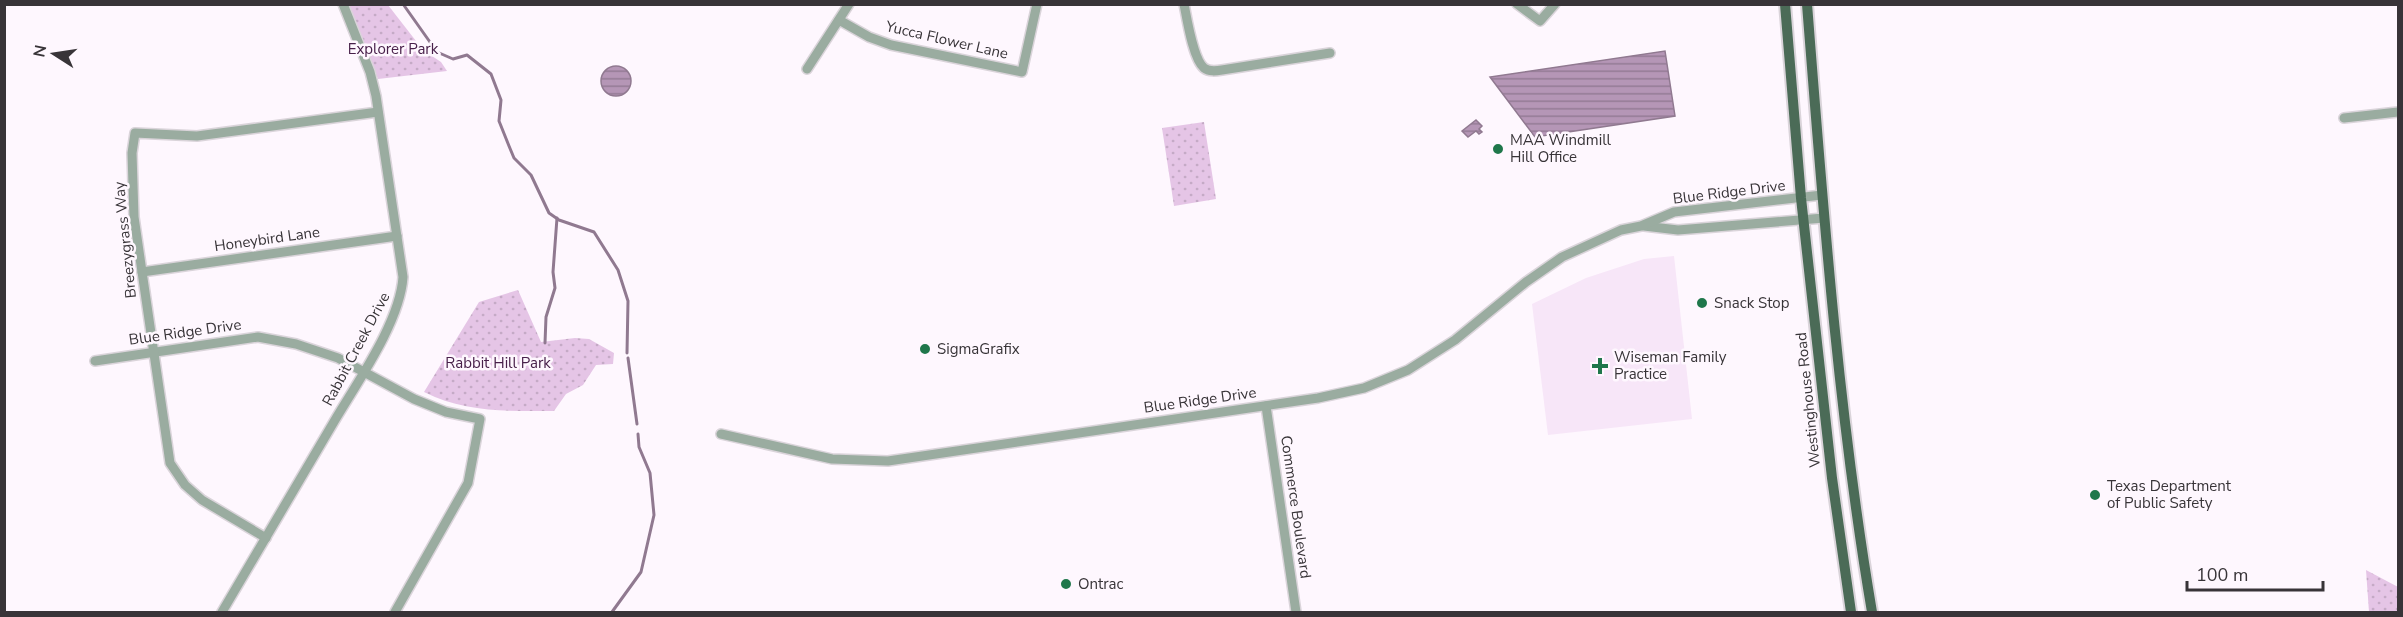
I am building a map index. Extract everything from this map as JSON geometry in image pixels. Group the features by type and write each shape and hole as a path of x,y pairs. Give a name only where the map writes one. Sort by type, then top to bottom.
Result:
{"main road":[{"name":"Westinghouse Road","path":"1785,4 1803,220 1832,478 1851,612"},
{"path":"1807,4 1824,218 1838,351 1872,612"}],"street":[{"name":"Rabbit Creek Drive","path":"222,612 364,370 397,308 402,293 403,277 370,72 343,4"},
{"path":"807,69 849,4"},
{"name":"Yucca Flower Lane","path":"839,20 869,37 891,45 1022,72 1037,4"},
{"path":"1184,4 1197,59 1204,68 1213,71 1222,70 1330,53"},
{"path":"1517,4 1540,21 1555,4"},
{"name":"Breezygrass Way","path":"266,538 202,500 185,485 170,463 134,217 132,153 135,133 197,136 378,112"},
{"path":"2344,118 2398,112"},
{"name":"Blue Ridge Drive","path":"721,434 832,459 888,461 1266,405 1364,388 1408,370 1455,340 1526,282 1562,257 1621,230 1641,226 1674,212 1822,195"},
{"name":"Blue Ridge Drive","path":"1641,226 1678,230 1824,218"},
{"name":"Honeybird Lane","path":"142,272 397,236"},
{"name":"Blue Ridge Drive","path":"95,361 258,337 296,344 338,358 414,399 446,412 480,419 468,483 395,612"},
{"name":"Commerce Boulevard","path":"1266,405 1296,612"}],"shaded area":[{"path":"1665,51 1675,116 1535,137 1490,77"},
{"path":"616,66 626,71 631,81 626,91 616,96 606,91 601,81 606,71"},
{"path":"1476,120 1482,126 1479,129 1482,132 1479,134 1476,131 1468,137 1462,131"},
{"path":"1674,256 1692,419 1548,435 1532,304 1586,278 1644,259"}],"green space":[{"name":"Explorer Park","path":"348,5 388,5 423,50 441,62 447,71 378,79"},
{"path":"1204,122 1216,199 1174,206 1162,128"},
{"name":"Rabbit Hill Park","path":"518,290 541,342 575,338 589,339 614,353 613,364 596,365 583,385 566,394 554,411 504,411 472,407 455,404 424,392 479,302"},
{"path":"2366,570 2398,587 2398,612 2369,612"}],"waterway":[{"path":"403,4 437,52 453,59 467,55 491,74 501,100 499,121 514,158 531,175 549,213 559,220 594,232 618,270 628,301 627,353"},
{"path":"545,343 546,317 555,288 553,272 557,218"},
{"path":"628,358 637,424"},
{"path":"612,612 641,572 654,515 650,473 639,447 638,434"}],"place":[{"name":"MAA Windmill Hill Office","path":"1498,149"},
{"name":"Snack Stop","path":"1702,303"},
{"name":"SigmaGrafix","path":"925,349"},
{"name":"Wiseman Family Practice","path":"1600,366"},
{"name":"Texas Department of Public Safety","path":"2095,495"},
{"name":"Ontrac","path":"1066,584"}]}
